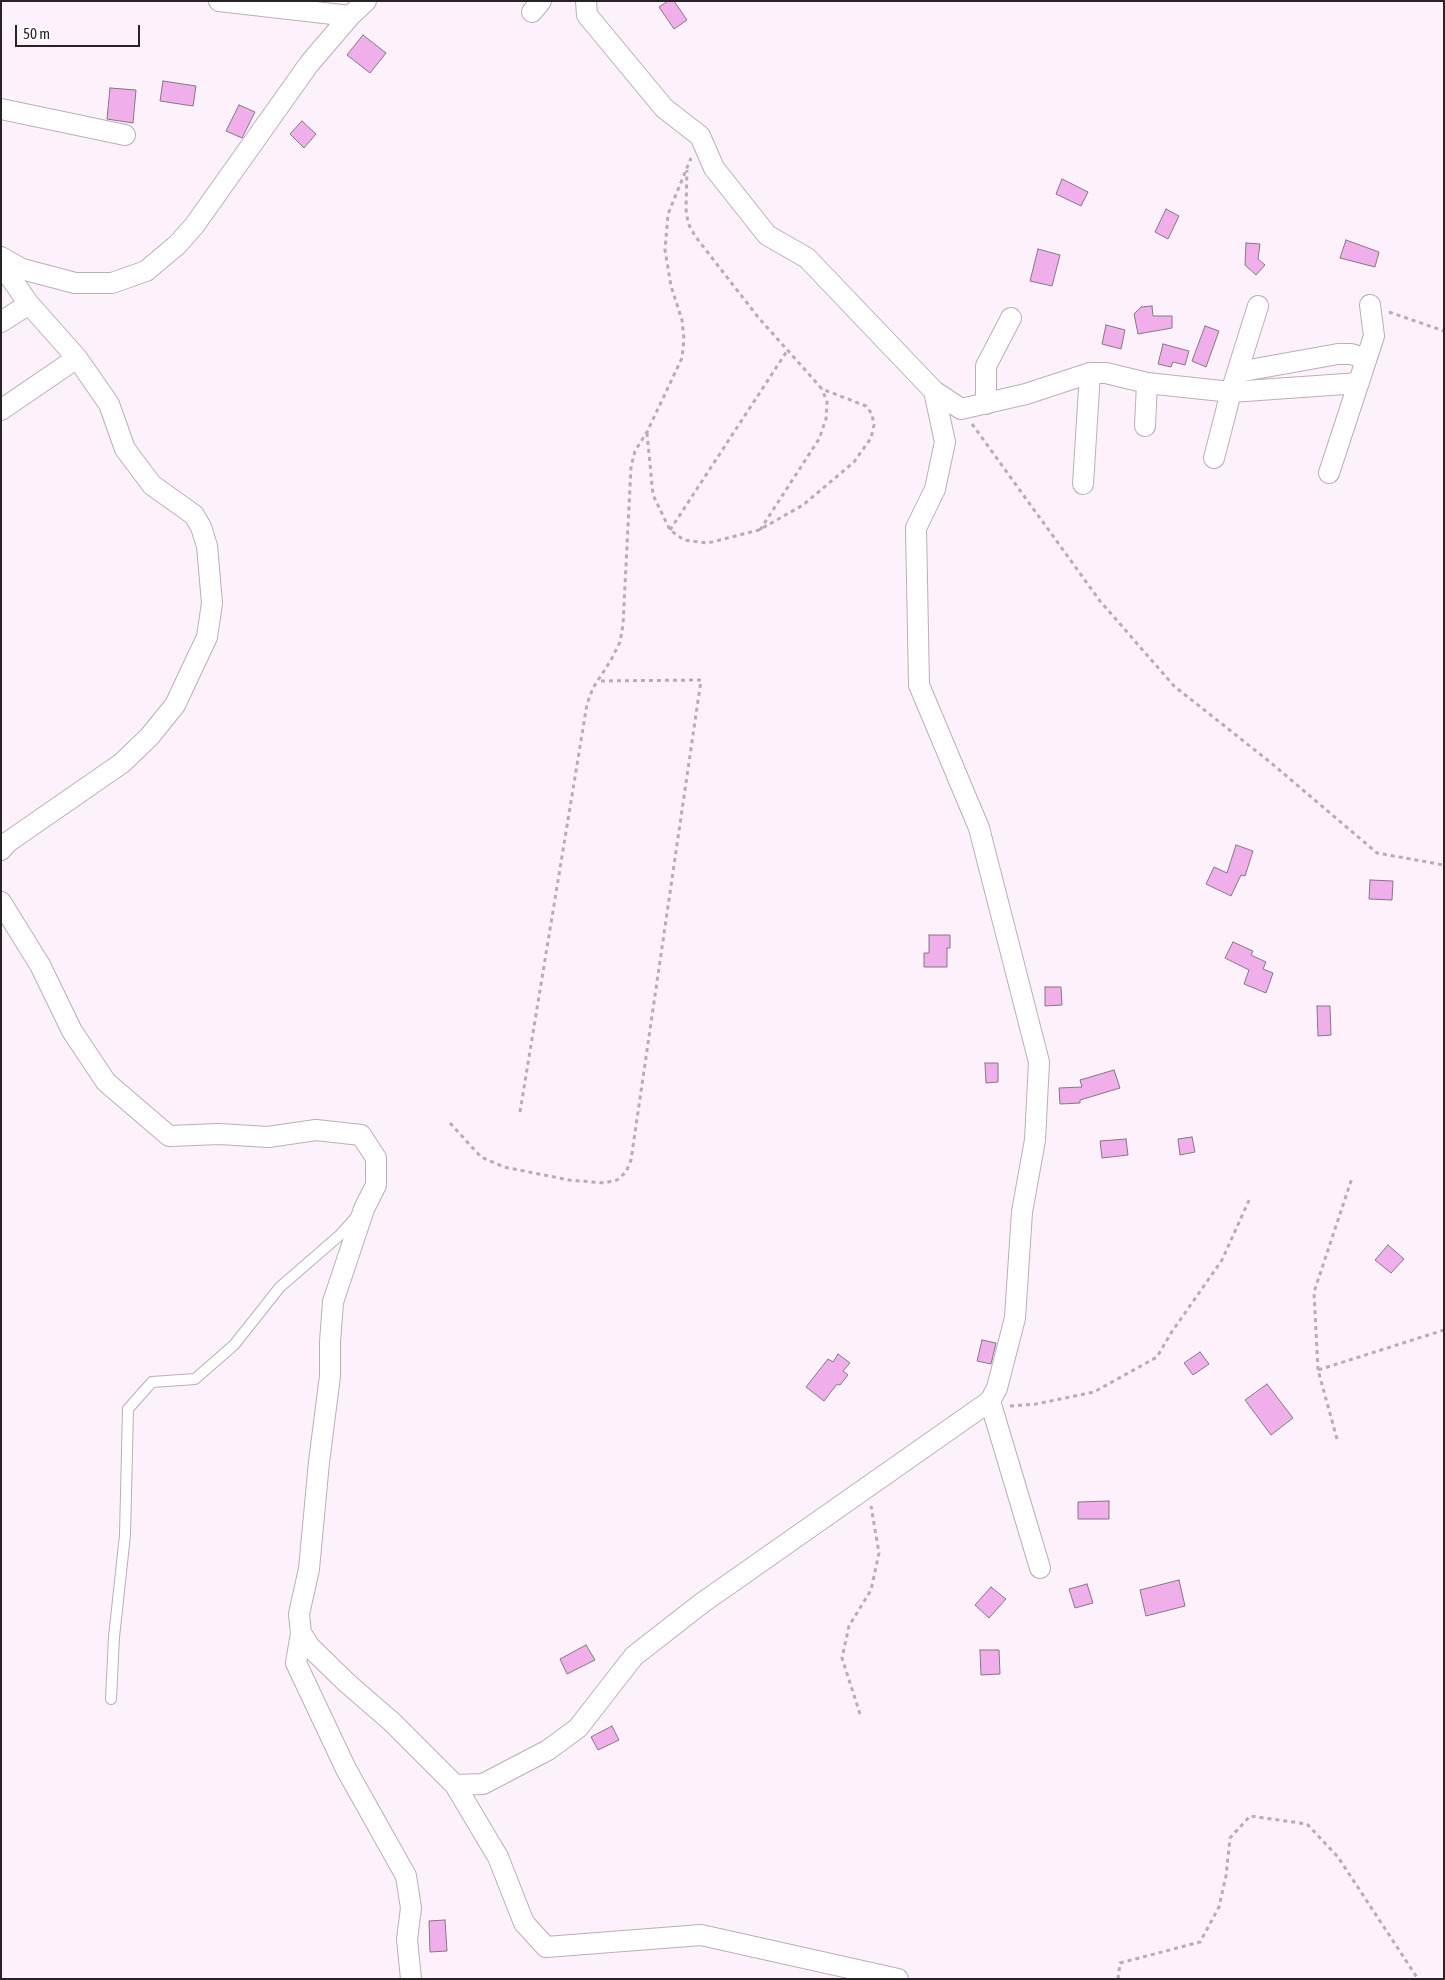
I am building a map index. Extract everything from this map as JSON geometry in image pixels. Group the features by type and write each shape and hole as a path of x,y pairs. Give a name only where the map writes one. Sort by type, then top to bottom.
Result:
{"street":[{"path":"219,1 350,16"},
{"path":"1,258 22,269 75,283 112,283 146,271 177,245 194,226 309,64 350,16 366,1"},
{"path":"586,1 587,15 664,108 700,136 714,168 767,234 807,258 934,391 961,409 1026,394 1090,372 1106,372 1147,383 1231,392 1359,383"},
{"path":"1,109 126,135"},
{"path":"1,258 10,277 29,304 77,358 109,404 125,449 152,485 194,515 201,527 207,546 212,603 207,637 175,706 150,736 122,763 8,842 1,850"},
{"path":"1,322 29,304"},
{"path":"1329,473 1374,336 1370,305"},
{"path":"1214,458 1231,392 1258,306"},
{"path":"986,404 986,366 1011,318"},
{"path":"1238,372 1338,354 1352,354 1366,359"},
{"path":"1,410 77,358"},
{"path":"1083,484 1090,372"},
{"path":"1145,426 1147,383"},
{"path":"455,1786 483,1784 548,1750 578,1728 634,1656 702,1603 990,1401 997,1388 1015,1318 1022,1212 1035,1140 1039,1062 979,828 919,685 916,528 935,489 945,442 934,391"},
{"path":"1,902 40,965 72,1031 106,1082 169,1136 220,1134 268,1137 316,1130 360,1135 376,1158 376,1185 364,1209 333,1302 330,1376 319,1462 309,1569 299,1614 300,1633 296,1662 346,1769 406,1876 411,1908 407,1940 411,1979"},
{"path":"990,1401 1040,1568"},
{"path":"300,1633 310,1647 347,1683 392,1722 455,1786 498,1856 524,1923 546,1947 701,1935 898,1979"}],"lane":[{"path":"111,1699 114,1637 125,1535 128,1409 152,1382 195,1379 234,1344 280,1287 340,1235 364,1209"}],"path":[{"path":"520,1112 587,704 598,681 612,660 620,642 623,625 631,467 634,451 647,432 682,358 684,339 682,320 671,286 665,250 668,214 700,136"},
{"path":"687,167 686,209 688,223 695,236 786,351 822,389 827,402 826,419 819,439 759,530"},
{"path":"1370,305 1444,331"},
{"path":"670,530 786,351"},
{"path":"647,432 653,495 670,530 684,540 708,543 759,530 810,499 854,462 871,438 874,425 872,414 866,406 822,389"},
{"path":"961,409 1100,602 1174,686 1270,762 1377,853 1444,865"},
{"path":"450,1123 481,1157 504,1167 541,1175 604,1184 617,1180 626,1172 631,1160 700,680 598,681"},
{"path":"1337,1439 1318,1370 1314,1292 1352,1178"},
{"path":"990,1401 1003,1407 1036,1404 1094,1392 1157,1357 1170,1334 1222,1260 1250,1198"},
{"path":"1318,1370 1444,1330"},
{"path":"860,1714 842,1658 849,1626 871,1590 879,1553 868,1487"},
{"path":"1118,1979 1120,1963 1200,1942 1219,1907 1226,1876 1230,1838 1250,1816 1308,1824 1338,1856 1418,1979"}],"building":[{"path":"668,1 674,1 687,20 674,29 659,7"},
{"path":"363,35 386,53 370,73 347,55"},
{"path":"163,81 196,86 193,106 160,101"},
{"path":"110,88 136,90 133,123 107,119"},
{"path":"239,105 255,112 242,138 226,131"},
{"path":"302,121 316,134 304,148 290,134"},
{"path":"1062,179 1088,192 1081,206 1056,194"},
{"path":"1166,209 1179,216 1168,239 1155,232"},
{"path":"1346,240 1379,252 1375,267 1340,258"},
{"path":"1246,243 1260,244 1258,259 1265,265 1256,275 1245,265"},
{"path":"1038,249 1060,255 1052,286 1030,281"},
{"path":"1152,306 1153,316 1172,316 1172,328 1138,334 1134,314 1141,307"},
{"path":"1106,325 1125,330 1121,349 1102,344"},
{"path":"1205,326 1219,331 1206,367 1192,361"},
{"path":"1163,344 1189,351 1185,365 1173,362 1171,367 1158,364"},
{"path":"1236,845 1253,851 1245,876 1241,875 1231,896 1206,884 1214,867 1227,873"},
{"path":"1370,880 1393,881 1392,900 1369,899"},
{"path":"929,935 950,935 950,948 947,948 947,967 924,967 924,953 929,953"},
{"path":"1233,942 1253,951 1251,955 1266,962 1263,969 1273,973 1266,993 1244,984 1249,970 1225,958"},
{"path":"1045,987 1061,987 1062,1005 1045,1006"},
{"path":"1317,1006 1330,1006 1331,1035 1318,1036"},
{"path":"985,1063 998,1063 998,1082 986,1083"},
{"path":"1114,1070 1120,1088 1080,1100 1080,1103 1060,1104 1059,1088 1082,1087 1080,1080"},
{"path":"1192,1137 1195,1152 1180,1155 1178,1139"},
{"path":"1126,1139 1128,1155 1102,1158 1100,1141"},
{"path":"1388,1245 1404,1259 1391,1273 1375,1260"},
{"path":"982,1340 996,1343 991,1364 977,1361"},
{"path":"1200,1352 1209,1364 1193,1375 1184,1363"},
{"path":"838,1354 850,1363 843,1371 848,1375 840,1385 837,1384 824,1401 806,1387 828,1359 833,1362"},
{"path":"1267,1384 1293,1418 1271,1435 1245,1400"},
{"path":"1109,1501 1109,1519 1078,1519 1078,1502"},
{"path":"1179,1580 1185,1606 1146,1616 1140,1590"},
{"path":"1087,1584 1093,1603 1075,1608 1069,1589"},
{"path":"991,1587 1006,1599 989,1618 975,1605"},
{"path":"586,1645 595,1660 567,1674 560,1659"},
{"path":"980,1650 999,1650 1000,1674 981,1675"},
{"path":"612,1726 619,1740 598,1750 591,1737"},
{"path":"445,1920 447,1951 430,1952 429,1921"}]}
